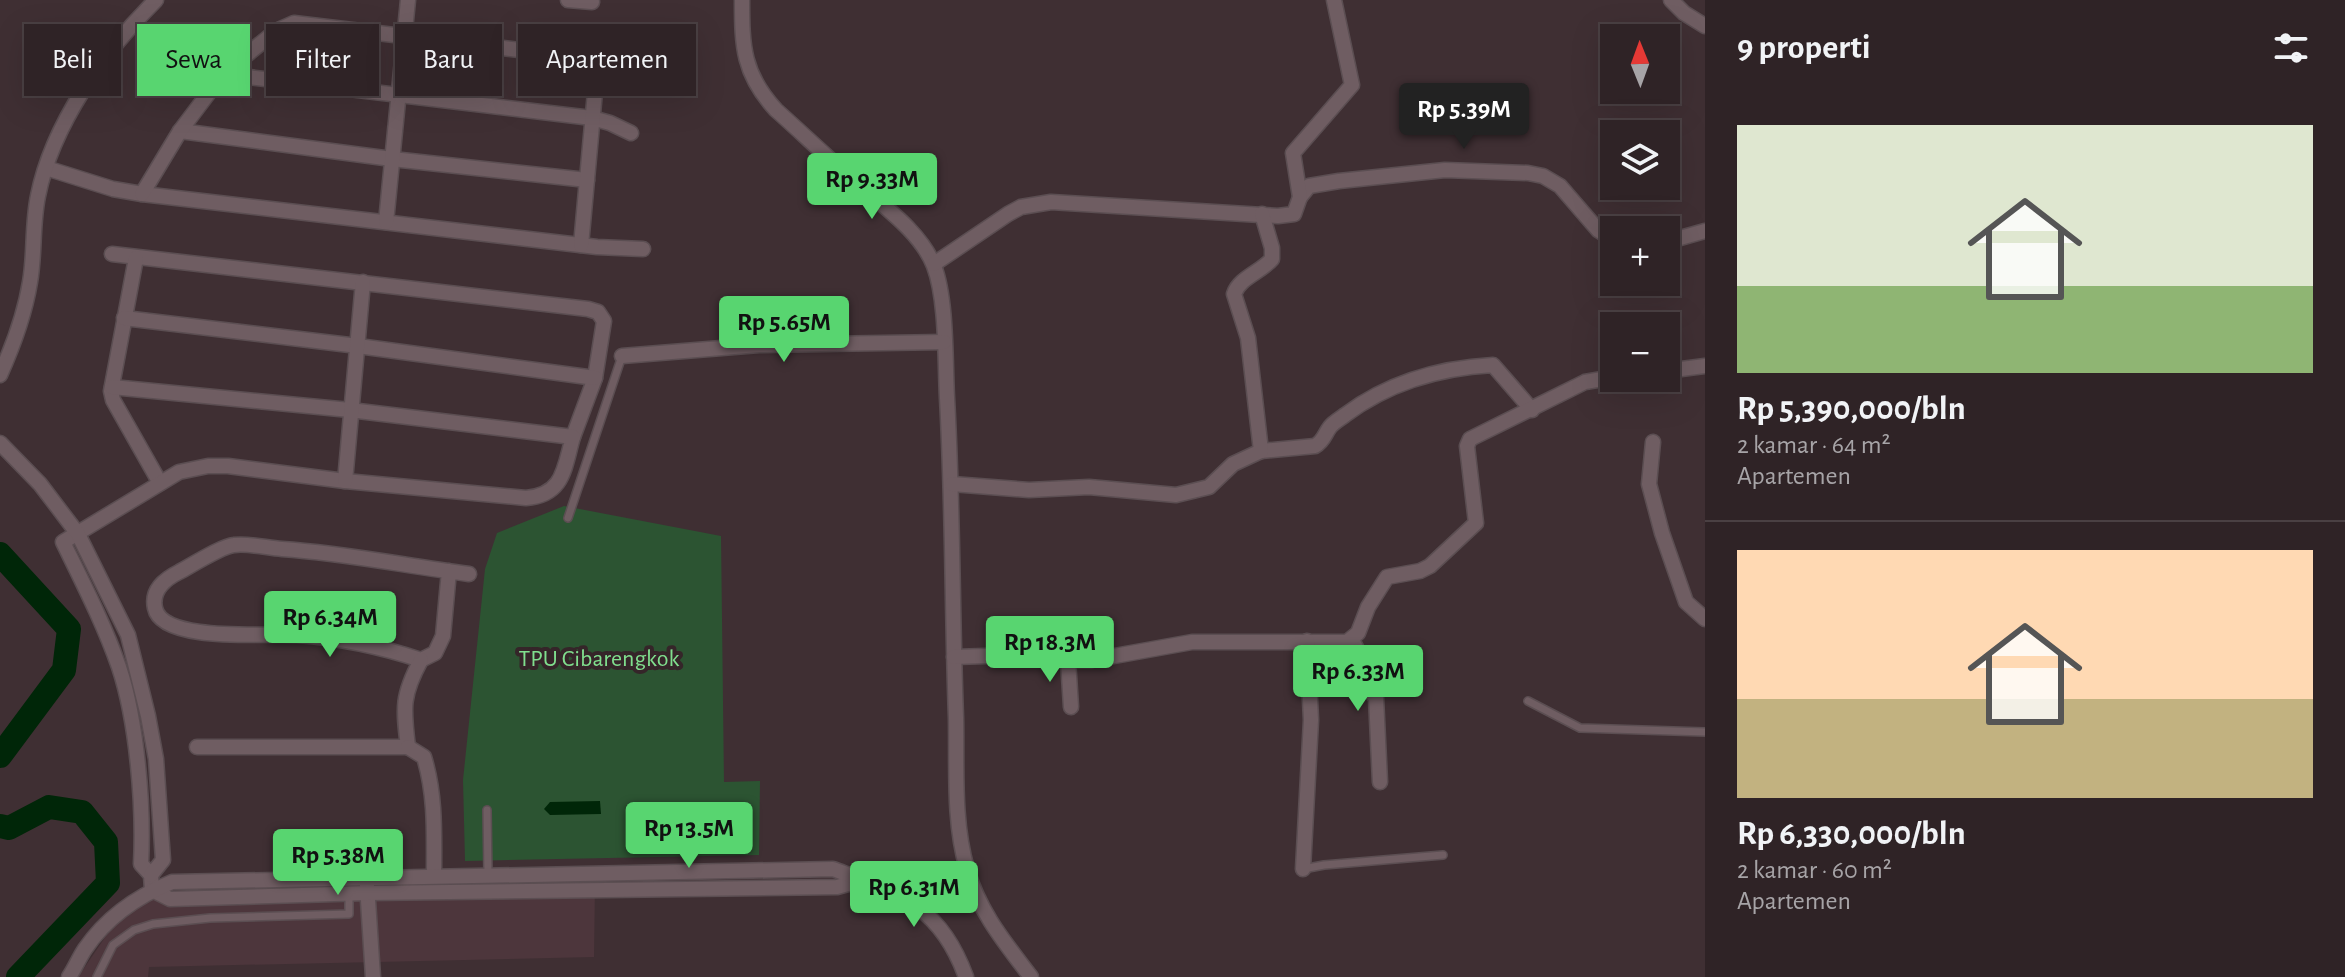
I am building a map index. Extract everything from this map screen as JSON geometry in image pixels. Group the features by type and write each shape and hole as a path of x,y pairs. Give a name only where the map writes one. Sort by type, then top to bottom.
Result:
{"street":[{"path":"0,375 18,327 30,281 38,196 46,168 67,121 92,77 135,21 156,0"},
{"path":"405,24 408,0"},
{"path":"568,0 592,2"},
{"path":"742,0 744,46 753,81 761,94 902,222 934,264 939,284 944,342 952,484 954,657 962,849 982,908 1031,977"},
{"path":"1300,197 1293,153 1352,85 1334,0"},
{"path":"1671,0 1684,13 1705,26"},
{"path":"250,52 276,31 294,23 395,36"},
{"path":"250,77 395,95"},
{"path":"142,194 180,131 206,96"},
{"path":"386,222 399,96"},
{"path":"407,96 592,118 631,133"},
{"path":"581,245 594,96"},
{"path":"180,131 392,159 587,180"},
{"path":"46,168 105,187 142,194 581,245 643,249"},
{"path":"934,264 1008,214 1033,204 1051,202 1294,214 1300,197 1309,186 1445,170 1543,176 1560,186 1600,231"},
{"path":"1261,451 1248,338 1234,294 1236,287 1272,259 1262,214"},
{"path":"1680,238 1705,231"},
{"path":"112,254 588,309 598,312 604,321 595,378 559,482 554,489 537,497 208,466 179,472 63,542 120,669 137,763 141,864 152,882 170,899 367,893 837,887 863,880"},
{"path":"136,258 112,387 113,400 160,483"},
{"path":"345,481 363,282"},
{"path":"124,318 595,378"},
{"path":"622,356 759,345 944,342"},
{"path":"952,484 1029,490 1089,487 1176,495 1209,487 1233,464 1261,451 1315,446 1321,443 1335,422 1383,391 1411,378 1448,370 1493,365 1532,410"},
{"path":"1680,369 1705,366"},
{"path":"954,657 1016,655 1092,660 1192,642 1337,643 1352,640 1387,577 1430,566 1476,523 1467,446 1469,441 1585,382 1600,379"},
{"path":"112,387 350,410 573,437"},
{"path":"1653,442 1649,484 1662,533 1686,602 1705,618"},
{"path":"0,443 40,484 78,534 128,635 156,759 163,860 152,882 103,928 85,949 69,977"},
{"path":"421,660 392,650 297,635 212,634 188,630 163,622 155,612 153,600 167,578 232,545 331,552 469,574"},
{"path":"408,747 404,717 407,686 421,660 435,653 443,636 449,571"},
{"path":"1352,640 1364,662 1366,686 1376,698 1380,782"},
{"path":"1303,869 1311,720 1307,641"},
{"path":"1068,660 1071,707"},
{"path":"197,747 408,747 424,757 431,781 434,876"},
{"path":"137,763 156,759"},
{"path":"152,882 833,869 886,888 919,906 941,928 958,954 966,977"},
{"path":"518,875 519,891"},
{"path":"367,877 373,977"}],"lane":[{"path":"568,518 622,356"},
{"path":"1528,701 1580,728 1705,732"},
{"path":"487,810 488,875"},
{"path":"1303,869 1443,855"},
{"path":"100,977 102,964 113,945 134,930 153,924 210,918 349,914 349,894"}],"shaded area":[{"path":"600,801 601,814 550,815 544,809 550,802"},
{"path":"595,884 594,957 149,967 148,977 78,977 110,930 144,900"}],"green space":[{"name":"TPU Cibarengkok","path":"564,506 721,536 724,782 760,781 759,855 465,861 463,780 485,569 497,533"}],"waterway":[{"path":"0,554 69,629 64,670 0,756"},
{"path":"0,826 9,828 49,807 82,812 106,842 108,883 18,977"}]}
